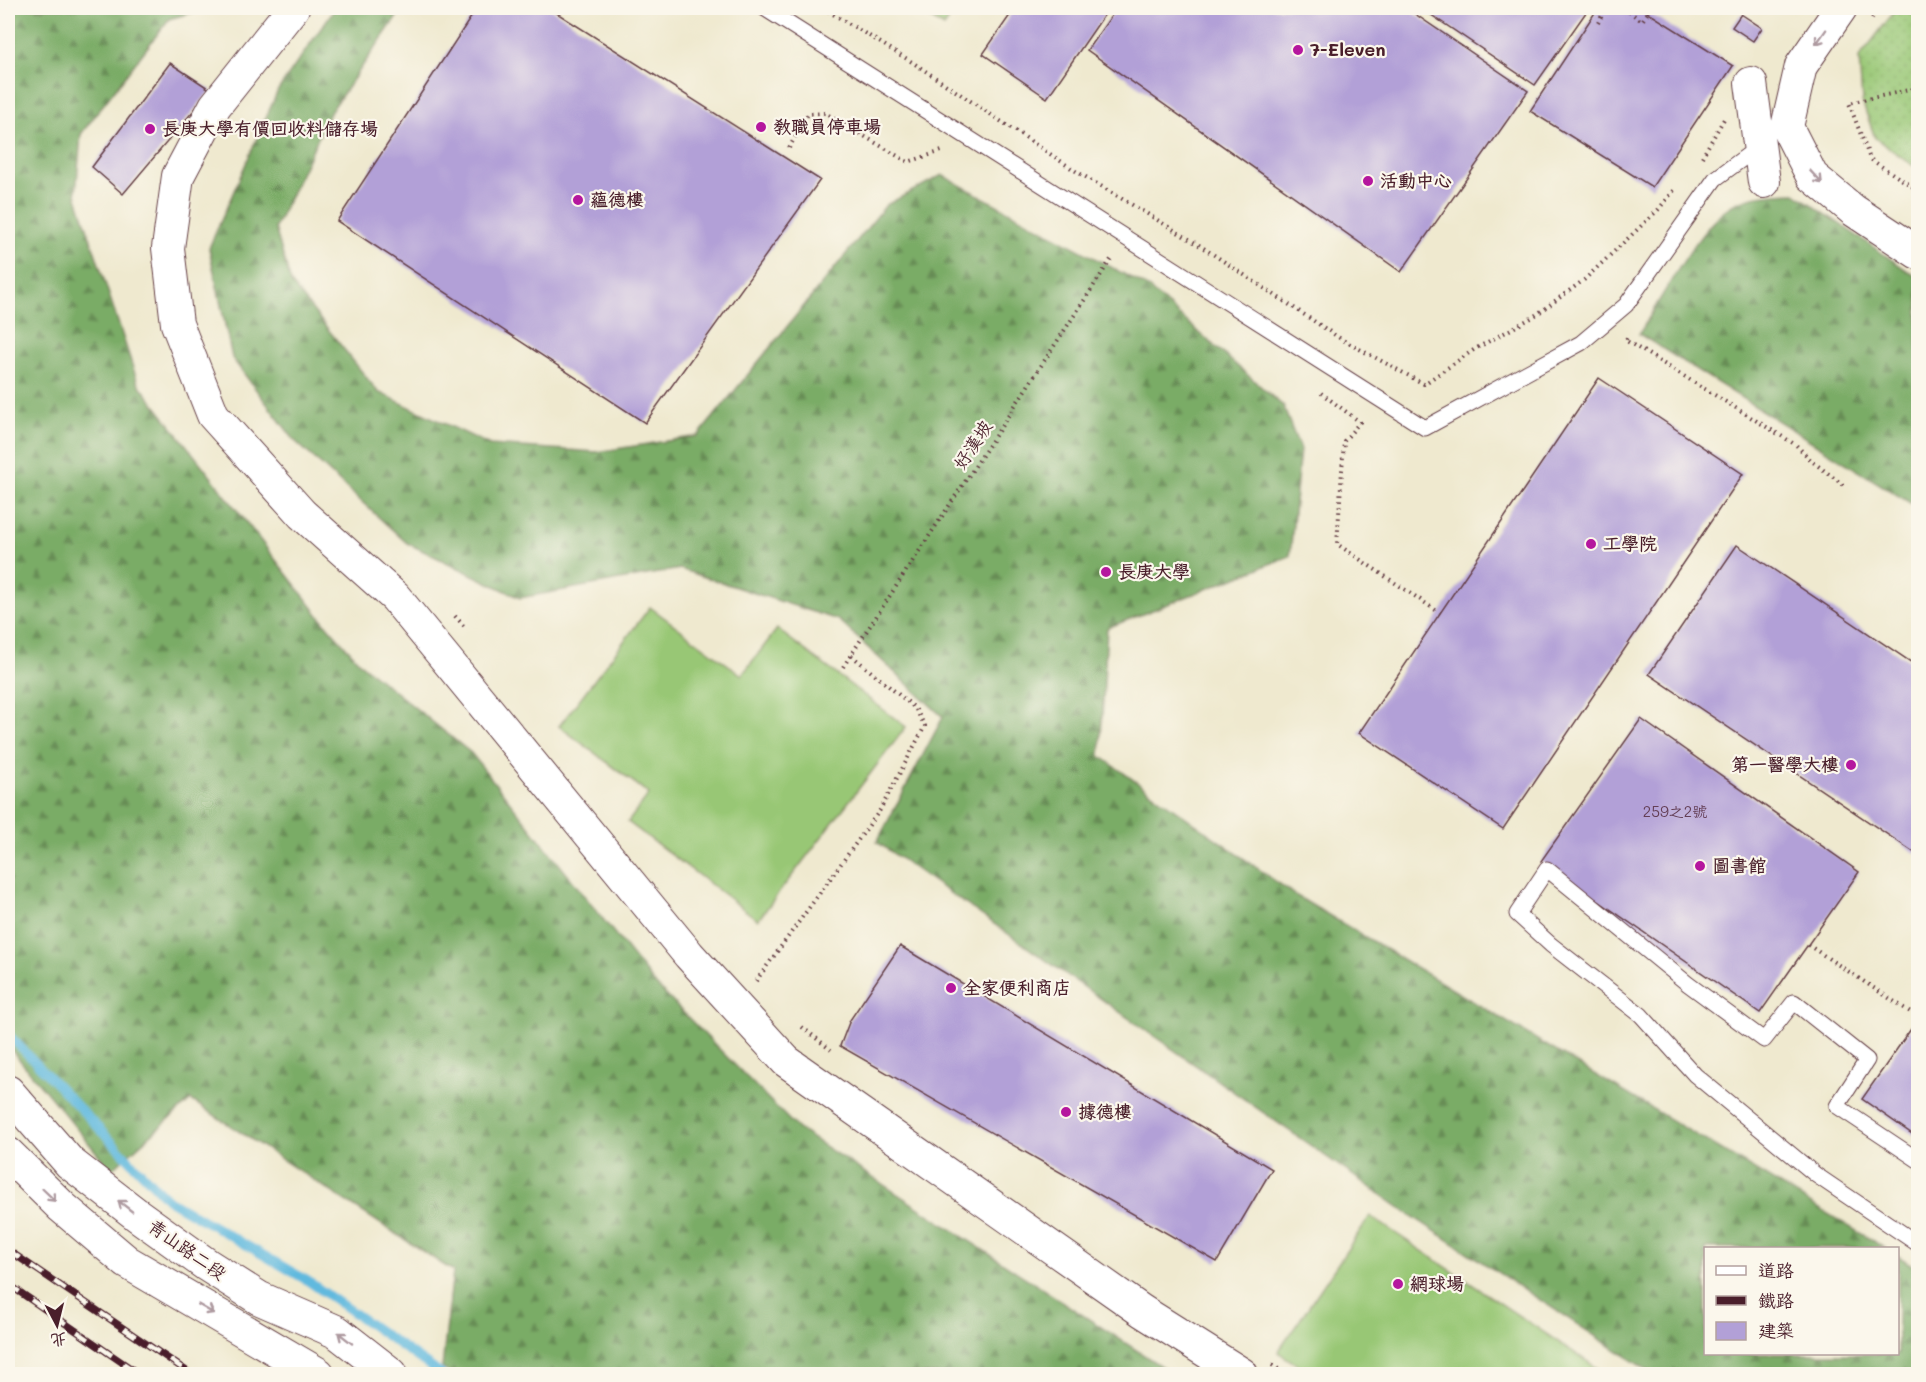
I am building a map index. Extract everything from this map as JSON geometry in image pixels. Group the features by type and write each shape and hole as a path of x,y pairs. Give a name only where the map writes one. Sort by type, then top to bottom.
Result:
{"street":[{"path":"293,8 216,106 178,176 168,248 177,324 213,415 302,514 395,597 689,955 786,1061 1142,1311 1255,1369"},
{"path":"1841,8 1801,66 1787,127 1812,176 1853,210 1918,253"},
{"path":"1751,83 1764,183"},
{"name":"青山路二段","path":"8,1092 70,1162 136,1214 207,1265 259,1298 338,1332 391,1374"},
{"path":"8,1154 62,1207 127,1262 318,1374"}],"lane":[{"path":"764,8 1425,428 1590,336 1626,305 1715,179 1787,127"},
{"path":"1918,1160 1837,1106 1867,1060 1794,1002 1764,1040 1688,984 1547,869 1517,914 1551,945 1641,1015 1695,1075 1816,1175 1918,1244"}],"path":[{"path":"823,8 912,62 1074,170 1199,245 1341,339 1424,384 1476,349 1533,317 1584,280 1658,210 1680,184"},
{"path":"1598,22 1606,8"},
{"path":"1624,8 1642,21 1651,8"},
{"path":"1695,166 1721,123 1751,83"},
{"path":"1918,88 1849,103 1870,159 1918,190"},
{"path":"789,148 808,114 825,113 909,162 946,150"},
{"name":"好漢坡","path":"843,667 1126,238"},
{"path":"1630,331 1625,340 1796,445 1813,462 1846,487"},
{"path":"1312,387 1360,422 1344,441 1337,544 1440,613"},
{"path":"452,612 467,630"},
{"path":"752,986 880,810 925,726 915,708 851,655"},
{"path":"1808,945 1918,1017"},
{"path":"796,1022 838,1056"},
{"path":"1255,1369 1286,1374"}],"green space":[{"path":"8,8 208,8 169,19 81,134 76,194 138,383 324,622 361,664 471,753 653,982 798,1129 1173,1374 451,1374 442,1368 453,1271 191,1100 111,1170 8,1046"},
{"path":"335,8 403,8 331,111 275,228 291,283 378,392 490,445 597,452 698,436 886,205 942,175 1146,286 1283,406 1300,449 1290,556 1107,628 1100,756 1295,895 1883,1247 1704,1247 1704,1355 1899,1355 1899,1257 1918,1269 1918,1374 1653,1374 1401,1209 877,842 943,717 838,620 680,569 520,598 407,543 295,441 232,358 209,248 278,90"},
{"path":"915,8 957,8 944,27"},
{"path":"1897,8 1918,8 1918,169 1875,138 1862,101 1859,58"},
{"path":"1795,193 1918,278 1918,508 1639,334 1696,242 1723,212 1736,203 1750,198"},
{"path":"650,607 742,675 777,629 906,727 758,920 628,822 649,794 559,726"},
{"name":"網球場","path":"1370,1216 1606,1374 1311,1374 1278,1352"}],"building":[{"name":"蘊德樓","path":"477,8 549,8 820,180 645,423 337,221"},
{"path":"1015,8 1109,8 1047,98 983,54"},
{"name":"活動中心","path":"1117,8 1406,8 1528,91 1401,272 1087,50"},
{"path":"1421,8 1589,8 1535,85"},
{"path":"1598,8 1641,8 1733,66 1652,187 1530,111"},
{"path":"1741,14 1762,28 1753,41 1732,27"},
{"name":"長庚大學有價回收料儲存場","path":"170,63 211,90 123,194 92,167"},
{"name":"工學院","path":"1599,378 1743,474 1503,829 1359,733"},
{"name":"第一醫學大樓","path":"1737,545 1918,667 1918,855 1649,674"},
{"name":"圖書館","path":"1641,719 1859,872 1760,1013 1541,861"},
{"name":"據德樓","path":"900,946 1272,1169 1217,1262 840,1046 850,1020"},
{"path":"1918,1019 1918,1138 1862,1099"}],"waterway":[{"path":"8,1034 167,1199 308,1281 441,1374"}],"railway":[{"path":"8,1250 191,1374"},
{"path":"8,1284 139,1374"}],"place":[{"name":"7-Eleven","path":"1298,50"},
{"name":"教職員停車場","path":"761,127"},
{"name":"長庚大學有價回收料儲存場","path":"150,129"},
{"name":"活動中心","path":"1368,181"},
{"name":"蘊德樓","path":"578,200"},
{"name":"工學院","path":"1591,544"},
{"name":"長庚大學","path":"1106,572"},
{"name":"第一醫學大樓","path":"1851,765"},
{"name":"圖書館","path":"1700,866"},
{"name":"全家便利商店","path":"951,988"},
{"name":"據德樓","path":"1066,1112"},
{"name":"網球場","path":"1398,1284"}]}
